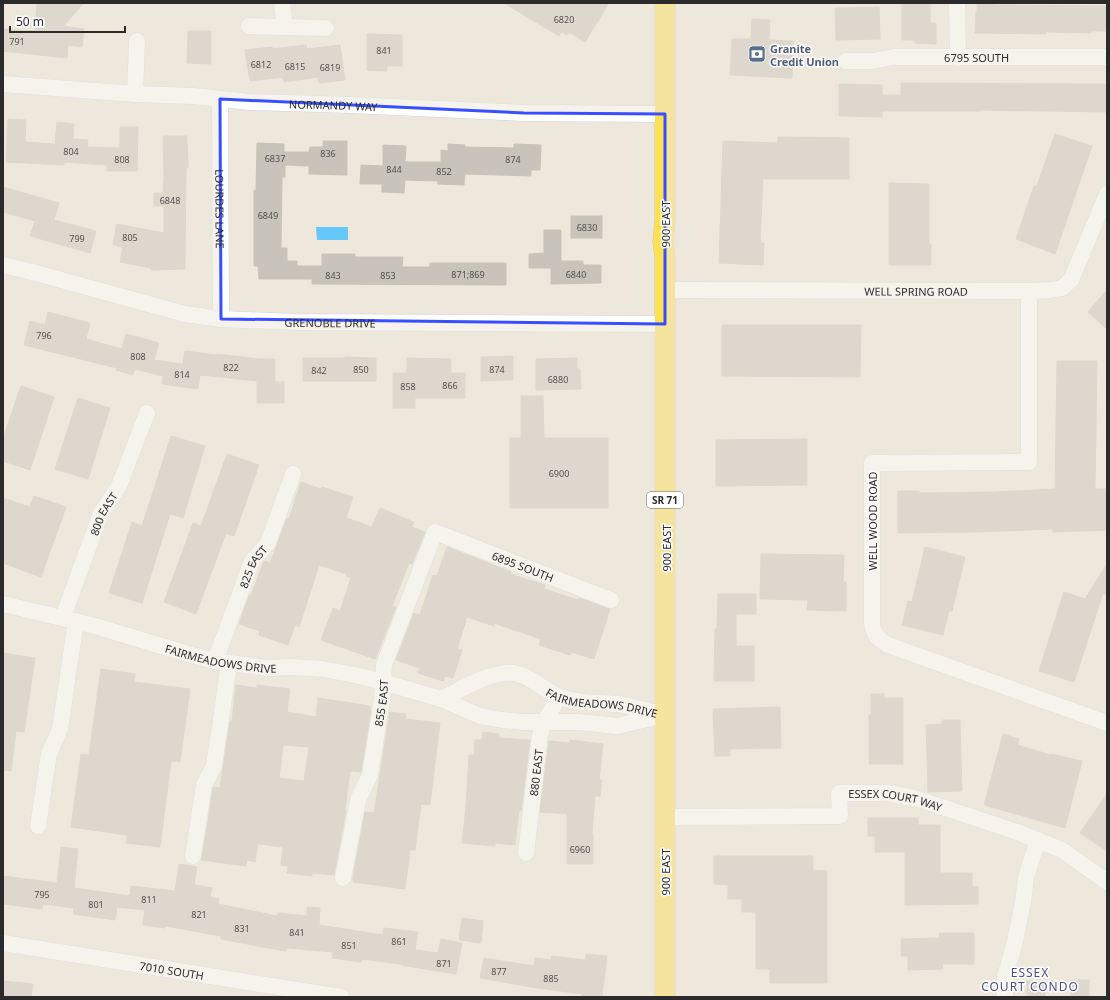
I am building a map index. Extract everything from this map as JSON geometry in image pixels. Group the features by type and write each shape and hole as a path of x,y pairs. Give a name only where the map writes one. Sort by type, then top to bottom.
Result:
{"main road":[{"name":"900 EAST","path":"665,3 665,219 663,242 665,258 666,633 665,997"}],"street":[{"path":"282,3 285,27"},
{"path":"958,3 958,58"},
{"path":"249,26 326,28"},
{"path":"135,94 137,41"},
{"name":"6795 SOUTH","path":"846,61 873,61 893,57 1107,57"},
{"name":"NORMANDY WAY","path":"3,84 135,94 193,96 250,102 524,113 665,114"},
{"name":"LOURDES LANE","path":"220,99 221,320"},
{"name":"WELL SPRING ROAD","path":"665,290 1029,291 1062,288 1071,280 1107,194"},
{"name":"GRENOBLE DRIVE","path":"3,265 185,314 221,320 302,322 665,324"},
{"name":"WELL WOOD ROAD","path":"1029,291 1029,462 872,463 873,631 876,637 888,645 1107,723"},
{"name":"800 EAST","path":"38,826 49,754 60,729 69,619 101,513 119,486 147,413"},
{"name":"825 EAST","path":"193,856 204,785 214,766 222,662 252,561 268,543 293,474"},
{"name":"6895 SOUTH","path":"435,532 611,600"},
{"name":"855 EAST","path":"343,878 358,800 370,775 382,699 384,665 435,532"},
{"name":"FAIRMEADOWS DRIVE","path":"3,604 69,619 188,654 222,662 267,668 293,667 323,669 383,682 440,699 480,716 523,722 579,722 617,726 665,715"},
{"name":"FAIRMEADOWS DRIVE","path":"440,699 492,676 506,673 520,675 533,680 559,697 581,702 617,704 665,715"},
{"name":"880 EAST","path":"526,853 540,735 544,722 559,697"},
{"name":"ESSEX COURT WAY","path":"665,817 840,816 839,793 887,793 915,798 1038,840 1062,850 1107,882"},
{"path":"1005,997 1005,976 1014,946 1023,902 1026,877 1038,840"},
{"name":"7010 SOUTH","path":"3,943 316,995 341,997"}],"highlighted area":[{"path":"220,99 524,113 665,114 665,324 221,319"}],"water":[{"path":"316,227 348,227 348,240 317,240"}],"building":[{"path":"37,3 84,3 63,26 84,29 82,47 68,45 67,58 3,51 3,29 35,31"},
{"path":"504,3 609,3 585,42 569,32 567,35 561,32 559,36"},
{"path":"902,3 930,3 930,23 936,23 936,44 915,43 915,40 902,40"},
{"path":"977,3 995,3 995,5 1107,6 1107,31 1091,31 1091,33 1046,32 1046,34 975,33"},
{"path":"879,7 880,39 836,40 835,8"},
{"path":"752,19 770,20 769,40 793,41 792,78 730,75 732,39 751,39"},
{"path":"188,31 211,31 211,64 187,63"},
{"path":"367,34 402,35 402,66 387,66 387,71 367,70"},
{"path":"306,45 307,49 340,45 345,80 319,83 318,77 284,82 283,77 250,81 245,50 272,47 272,49"},
{"path":"901,83 1107,84 1107,112 980,110 882,111 882,117 839,116 839,84 882,85 882,95 901,95"},
{"path":"8,119 26,120 25,142 55,144 57,122 74,124 73,139 88,140 87,147 120,148 120,127 138,127 137,171 107,171 107,165 64,162 64,165 6,162"},
{"path":"1055,134 1092,146 1055,254 1016,239 1034,186 1037,186"},
{"path":"163,136 187,136 188,168 186,168 185,269 152,270 151,268 120,262 123,247 113,245 117,224 164,233 164,206 154,206 154,193 163,193"},
{"path":"778,137 849,138 849,179 763,179 760,243 764,243 763,265 719,263 723,141 778,143"},
{"path":"323,141 347,141 347,175 309,174 309,166 285,165 285,177 282,177 281,248 287,248 287,261 297,261 297,266 322,266 322,254 355,254 355,257 403,257 402,267 430,267 430,263 506,263 506,285 312,284 312,279 259,279 258,266 254,266 254,190 256,190 257,143 284,144 284,152 309,152 310,147 323,147"},
{"path":"448,144 465,145 465,147 514,148 514,144 541,145 540,170 531,170 531,176 465,174 464,185 438,184 438,181 405,180 404,193 382,192 382,184 360,184 361,165 383,166 383,145 406,146 405,162 441,162 441,150 448,151"},
{"path":"889,183 929,184 929,244 931,244 931,265 889,265"},
{"path":"3,187 59,203 54,220 96,231 90,253 30,236 35,221 3,212"},
{"path":"571,216 602,216 602,238 571,238"},
{"path":"544,230 561,230 561,261 583,261 583,265 601,265 601,283 551,284 551,268 529,268 529,254 544,253"},
{"path":"1107,290 1107,329 1088,312"},
{"path":"48,312 90,323 86,339 122,349 126,334 159,343 154,360 183,364 185,351 259,359 275,359 275,382 284,382 284,403 257,403 257,381 200,375 198,389 162,384 163,376 135,369 133,375 116,370 117,368 24,345 30,321 45,325"},
{"path":"722,325 861,325 860,377 722,376"},
{"path":"513,356 513,380 481,381 481,357"},
{"path":"303,358 376,358 376,381 303,381"},
{"path":"407,358 451,359 451,373 465,373 465,398 415,398 415,408 393,408 393,373 407,373"},
{"path":"577,358 577,369 580,369 581,389 536,390 536,359"},
{"path":"1057,361 1097,361 1095,489 1107,489 1107,530 1053,532 1053,529 898,533 898,491 919,491 919,493 1055,489"},
{"path":"21,386 54,397 30,470 3,461 3,439"},
{"path":"521,396 543,396 544,438 608,438 608,508 510,508 510,438 521,438"},
{"path":"78,398 110,408 88,479 55,469"},
{"path":"171,436 205,446 183,518 170,514 142,603 109,593 132,522 142,526"},
{"path":"807,439 807,485 716,486 716,440"},
{"path":"227,454 259,465 234,536 226,533 196,614 164,602 193,523 201,526"},
{"path":"301,482 353,497 346,518 372,527 380,508 414,522 412,527 425,532 412,564 409,563 392,606 396,607 375,659 321,640 333,608 340,611 351,578 346,576 347,574 319,565 299,627 295,625 288,645 259,635 260,631 239,624 263,563 265,561 270,563 287,518 289,519"},
{"path":"34,496 66,507 41,577 3,563 3,498 30,507"},
{"path":"447,547 511,572 510,574 545,585 544,589 578,600 579,598 610,609 594,659 571,652 570,655 539,645 541,639 494,623 494,626 467,617 457,649 462,650 453,678 445,676 443,681 418,673 420,668 396,660 414,613 420,615 433,575 437,576"},
{"path":"925,547 965,557 952,611 949,611 943,635 902,625 908,601 912,602"},
{"path":"761,554 844,555 843,582 846,582 846,611 807,610 808,600 760,599"},
{"path":"1107,564 1107,596 1103,593 1074,682 1039,671 1064,592 1085,599"},
{"path":"718,594 756,594 756,614 736,614 736,646 754,646 754,681 714,681 715,629 717,629"},
{"path":"3,653 35,658 24,732 16,731 11,771 3,770"},
{"path":"101,669 135,674 134,682 190,689 180,762 171,761 160,847 126,843 127,835 71,827 81,754 89,755"},
{"path":"236,685 257,688 257,685 290,689 287,712 316,717 318,698 370,706 371,710 361,772 350,771 346,810 334,875 312,873 312,876 287,873 288,866 281,865 283,847 258,844 255,862 247,860 246,866 201,860 213,788 220,788 230,721 232,721","holes":["283,745 309,747 304,781 279,778"]},
{"path":"871,694 884,694 884,698 903,698 903,764 869,764 869,715 871,715"},
{"path":"780,707 781,748 730,749 730,756 715,756 713,709"},
{"path":"390,712 406,714 405,719 440,723 430,805 421,804 415,850 410,850 405,889 353,882 365,812 374,813"},
{"path":"942,720 960,720 962,791 928,792 926,725 942,724"},
{"path":"483,732 499,734 499,738 530,740 515,845 495,843 495,846 462,843 469,755 474,755 475,740 482,740"},
{"path":"1003,734 1019,739 1017,745 1051,755 1082,761 1065,828 984,805"},
{"path":"570,740 603,744 599,780 602,780 600,796 595,796 592,834 593,864 567,864 567,814 540,812 549,741 569,743"},
{"path":"1107,794 1107,851 1080,833"},
{"path":"868,818 918,818 918,825 940,825 940,873 972,873 972,886 978,887 978,904 905,905 905,852 875,852 875,836 868,836"},
{"path":"61,847 78,849 74,888 130,896 131,886 175,891 179,864 197,867 194,885 212,888 210,897 219,899 218,904 277,916 278,913 307,916 307,907 320,908 319,925 383,935 384,928 418,932 415,950 438,953 441,939 462,943 456,974 401,964 362,959 361,962 332,958 333,952 287,948 286,951 221,939 221,936 165,926 165,928 143,925 145,910 117,907 115,920 73,914 74,908 43,904 42,909 3,904 3,876 57,883"},
{"path":"714,856 813,856 813,870 827,871 827,983 770,983 770,969 756,969 756,912 742,912 742,899 728,899 728,885 714,884"},
{"path":"462,918 483,921 481,943 459,940"},
{"path":"939,933 974,933 974,964 942,964 943,969 908,970 908,956 901,956 901,939 940,938"},
{"path":"586,954 607,956 602,997 582,997 582,994 480,978 484,958 534,966 535,958 551,960 552,956 586,960"},
{"path":"1071,980 1089,980 1089,997 1071,997"},
{"path":"3,981 33,984 31,997 3,997"},
{"path":"1027,981 1044,981 1045,997 1027,997"}],"place":[{"name":"Granite Credit Union","path":"757,54"}],"district":[{"name":"ESSEX COURT CONDO","path":"1030,979"}]}
